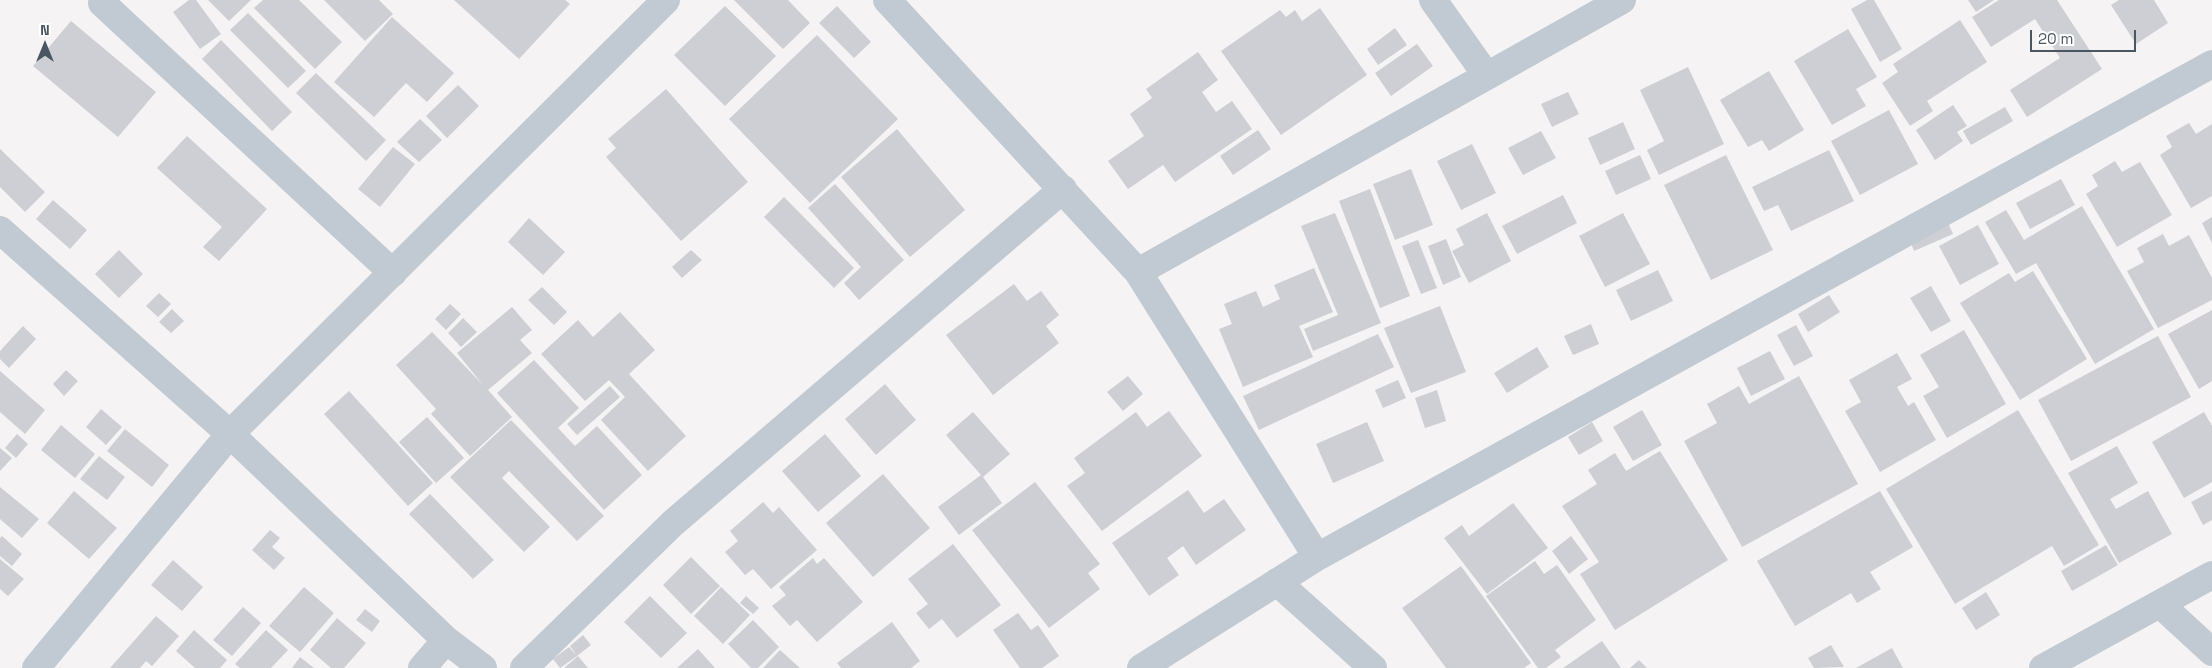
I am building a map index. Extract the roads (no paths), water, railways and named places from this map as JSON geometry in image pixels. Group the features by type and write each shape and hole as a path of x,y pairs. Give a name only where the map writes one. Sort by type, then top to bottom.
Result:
{"street":[{"path":"36,668 230,434 666,0"},
{"path":"887,0 1138,272 1317,557"},
{"path":"1433,0 1487,76"},
{"path":"1138,272 1622,0"},
{"path":"102,3 393,273"},
{"path":"1141,668 1317,557 2212,64"},
{"path":"524,668 673,523 1063,189"},
{"path":"0,230 230,434 446,640 483,668"},
{"path":"2043,668 2161,605 2212,575"},
{"path":"1276,582 1373,668"},
{"path":"2161,605 2212,652"},
{"path":"422,668 446,640"}]}
